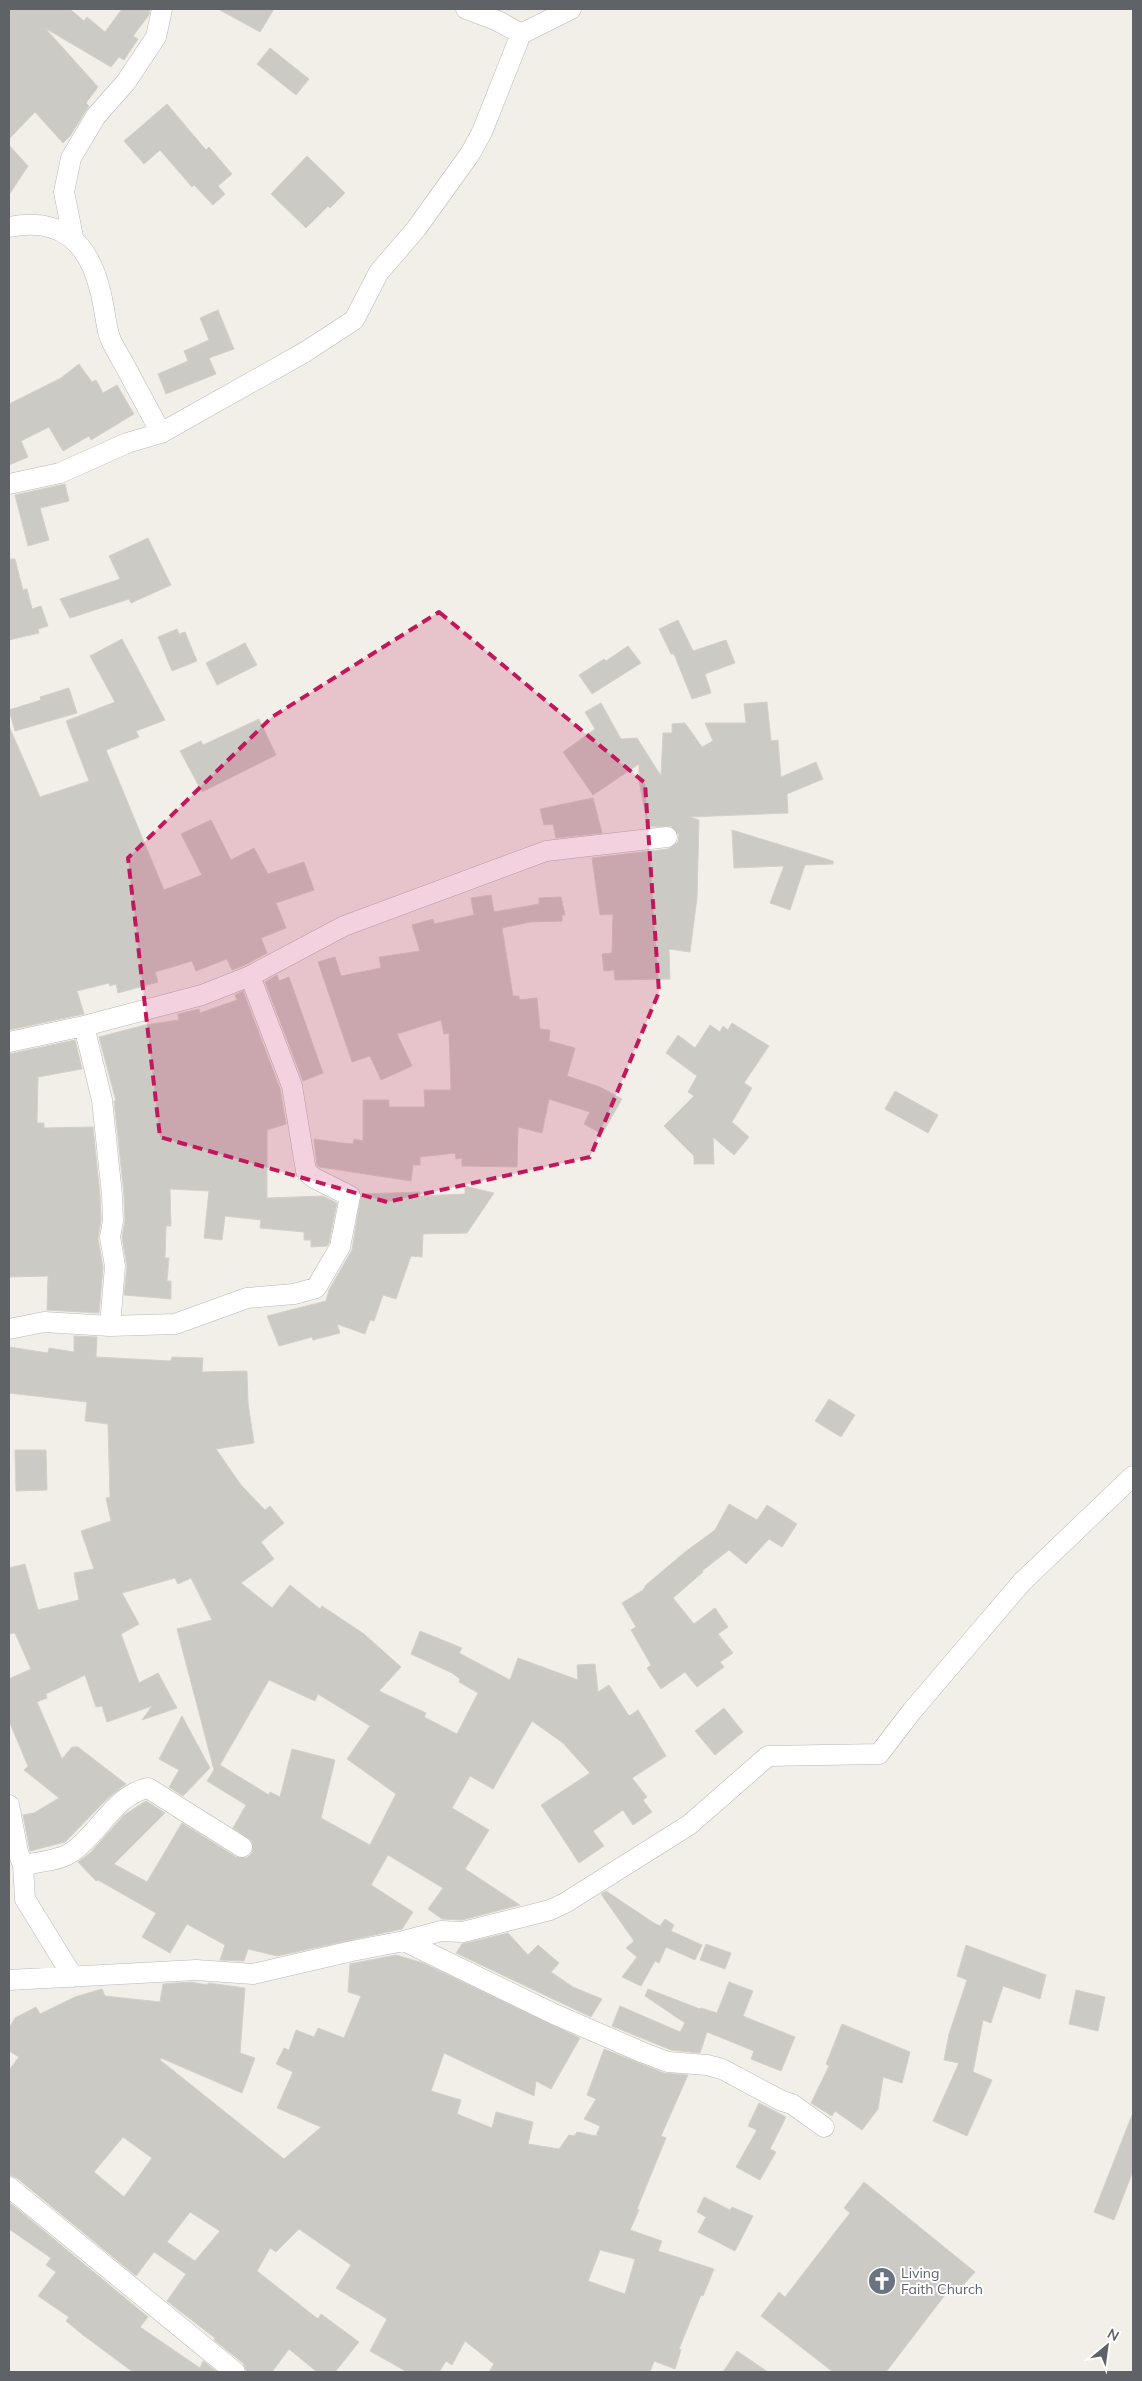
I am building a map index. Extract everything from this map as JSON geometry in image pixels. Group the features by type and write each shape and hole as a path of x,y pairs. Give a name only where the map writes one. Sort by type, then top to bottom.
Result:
{"street":[{"path":"161,433 109,336 101,290 85,252 73,237 64,192 71,158 96,116 126,82 156,38 162,9"},
{"path":"466,9 498,21 521,34"},
{"path":"9,484 60,473 127,443 161,433 305,352 354,320 379,272 416,229 470,154 482,132 521,34 571,9"},
{"path":"9,227 26,224 47,226 73,237"},
{"path":"9,1042 84,1026 202,995 250,976 344,926 546,851 667,837"},
{"path":"9,1328 44,1322 110,1326 175,1324 247,1298 309,1292 316,1288 340,1247 350,1196 314,1178 306,1171 292,1086 250,976"},
{"path":"84,1026 102,1100 112,1195 113,1221 110,1237 115,1266 110,1326"},
{"path":"9,1980 196,1970 253,1974 441,1931 463,1932 550,1910 565,1903 689,1826 768,1756 879,1754 912,1710 1022,1582 1133,1476"},
{"path":"23,1865 71,1853 87,1840 109,1814 134,1791 148,1788 242,1847"},
{"path":"9,1805 12,1838 23,1865 25,1899 73,1977"},
{"path":"404,1941 554,2014 644,2053 668,2062 707,2065 722,2069 782,2101 792,2104 824,2127"},
{"path":"9,2187 235,2372"}],"highlighted area":[{"path":"439,612 645,783 659,992 590,1157 387,1202 160,1137 128,858 272,717"}],"building":[{"path":"9,9 70,9 84,21 87,17 105,32 122,9 150,9 149,15 133,36 138,39 124,60 119,57 111,67 45,28 98,87 86,103 89,106 70,136 63,143 35,112 9,139"},
{"path":"218,9 274,9 260,32"},
{"path":"270,48 309,79 296,95 257,64"},
{"path":"167,104 206,150 209,147 232,174 218,186 225,194 213,205 194,185 192,187 160,150 144,164 124,141"},
{"path":"9,145 28,166 9,195"},
{"path":"307,156 345,193 330,208 328,206 306,228 271,194"},
{"path":"218,310 234,349 209,358 216,374 166,394 158,374 188,361 184,351 209,340 200,318"},
{"path":"79,364 92,382 96,380 103,393 117,385 134,414 91,440 89,436 63,451 49,427 21,441 28,457 9,465 9,404 61,378"},
{"path":"65,484 69,501 40,508 49,540 28,546 15,495"},
{"path":"148,538 171,585 131,603 129,599 70,618 60,599 120,579 109,556"},
{"path":"9,559 15,559 23,590 27,589 32,609 41,606 48,626 38,629 39,633 9,640"},
{"path":"678,620 693,651 726,640 735,663 705,674 711,693 692,699 674,654 671,654 659,629"},
{"path":"177,629 179,634 185,632 197,661 172,671 158,637"},
{"path":"122,639 165,720 136,731 139,737 106,750 164,890 202,875 181,834 211,820 231,860 254,848 268,874 304,862 314,890 276,903 286,928 261,938 267,953 245,965 232,970 227,959 196,971 192,961 155,972 158,982 118,993 116,984 110,986 109,983 77,991 84,1014 9,1030 9,726 40,797 89,781 66,721 115,702 90,656"},
{"path":"245,643 257,665 217,685 206,663"},
{"path":"628,646 641,663 592,694 579,675 604,659 606,661"},
{"path":"69,688 77,713 15,731 9,710 41,700 40,697"},
{"path":"767,702 771,741 778,740 781,777 816,762 823,779 787,794 788,813 690,817 699,820 697,898 690,952 669,949 670,979 615,980 614,970 604,971 602,954 612,953 613,914 600,915 592,858 668,849 678,842 679,835 671,826 648,827 639,781 639,764 593,795 563,752 595,729 585,712 601,703 621,739 637,738 661,776 663,733 672,733 672,724 685,723 702,747 713,741 705,723 746,723 744,704"},
{"path":"259,719 276,755 202,792 180,751 201,741 203,745"},
{"path":"593,798 602,833 556,838 553,824 544,825 540,809"},
{"path":"732,830 833,861 833,864 805,865 790,910 770,903 784,866 734,868"},
{"path":"491,895 494,912 539,904 539,898 561,897 565,915 562,915 562,921 530,922 502,928 513,996 519,996 519,1000 537,998 540,1029 550,1030 549,1041 575,1048 567,1076 600,1087 622,1099 602,1134 584,1124 590,1112 549,1099 542,1133 518,1127 517,1167 462,1166 462,1158 456,1159 455,1153 420,1157 420,1165 413,1165 411,1181 320,1167 317,1165 314,1139 353,1144 354,1139 363,1141 363,1100 389,1100 389,1107 425,1107 424,1090 451,1090 449,1033 444,1034 441,1020 397,1034 412,1066 381,1080 370,1056 352,1062 318,962 335,957 341,976 381,968 379,957 420,951 412,925 433,919 434,924 474,915 471,898"},
{"path":"277,975 279,981 289,977 323,1073 303,1081 265,982"},
{"path":"243,991 280,1089 286,1124 267,1130 267,1198 323,1196 337,1203 329,1243 327,1246 311,1247 311,1240 304,1240 304,1232 260,1228 261,1220 225,1216 222,1240 204,1238 209,1191 170,1189 171,1226 166,1226 165,1258 169,1258 167,1281 171,1281 171,1299 124,1295 127,1267 122,1237 125,1221 124,1194 114,1101 116,1101 99,1037 145,1025 179,1020 178,1014 199,1009 200,1013 237,1000 235,995"},
{"path":"732,1023 769,1046 744,1083 752,1088 732,1122 749,1137 734,1155 713,1137 714,1164 694,1164 694,1156 664,1126 694,1096 688,1092 697,1076 666,1053 678,1035 695,1048 710,1025 720,1032 723,1026 728,1030"},
{"path":"75,1040 82,1069 38,1077 37,1123 44,1123 44,1128 93,1127 100,1196 101,1220 98,1239 103,1267 99,1313 47,1310 48,1276 9,1277 9,1054"},
{"path":"895,1091 938,1115 928,1133 885,1109"},
{"path":"465,1186 494,1193 467,1233 423,1234 422,1257 411,1256 396,1299 383,1295 374,1321 370,1320 365,1334 337,1324 340,1333 313,1340 312,1337 279,1346 267,1316 326,1301 329,1290 352,1250 361,1194 420,1192 420,1196 465,1194"},
{"path":"74,1336 97,1337 96,1357 171,1361 172,1357 203,1358 202,1372 247,1371 248,1403 254,1443 216,1449 241,1485 265,1510 270,1506 284,1523 261,1542 274,1559 241,1583 272,1608 290,1585 320,1609 322,1606 364,1634 401,1667 379,1691 426,1713 424,1717 457,1734 478,1693 459,1682 460,1679 452,1673 411,1654 420,1631 462,1648 459,1653 510,1680 518,1658 578,1680 577,1665 595,1664 598,1692 609,1685 629,1716 638,1710 666,1756 632,1778 647,1797 643,1800 652,1812 633,1825 623,1810 593,1831 604,1846 579,1863 541,1805 590,1773 563,1743 532,1721 493,1789 470,1776 452,1808 489,1830 465,1869 520,1905 462,1920 442,1919 428,1909 443,1888 388,1855 371,1885 413,1912 402,1929 277,1956 248,1949 244,1961 220,1960 225,1945 187,1924 170,1953 142,1937 156,1913 98,1880 96,1881 78,1862 90,1853 124,1815 146,1801 165,1813 114,1864 147,1882 182,1823 236,1857 247,1858 252,1853 252,1841 233,1828 246,1805 207,1781 214,1770 177,1629 212,1620 191,1578 178,1584 175,1578 122,1593 139,1624 121,1634 139,1683 158,1673 177,1708 142,1720 152,1706 107,1722 102,1706 96,1707 85,1675 46,1694 47,1698 37,1702 62,1759 72,1747 78,1747 126,1784 108,1798 65,1842 30,1851 23,1815 34,1813 59,1798 24,1770 28,1766 9,1721 9,1679 31,1669 15,1633 9,1634 9,1568 25,1564 38,1610 79,1600 74,1573 94,1569 81,1531 111,1521 106,1498 110,1497 108,1424 85,1421 87,1402 9,1393 9,1347 48,1353 49,1348 74,1352","holes":["269,1680 315,1701 318,1694 370,1726 347,1759 396,1794 370,1845 321,1818 335,1760 292,1749 280,1797 270,1792 269,1795 220,1765"]},
{"path":"829,1399 855,1415 841,1437 815,1421"},
{"path":"15,1450 46,1450 47,1490 16,1491"},
{"path":"729,1504 757,1520 767,1505 797,1524 782,1547 769,1539 746,1564 729,1550 702,1571 673,1598 694,1624 715,1608 728,1627 718,1634 733,1653 720,1662 724,1667 697,1687 685,1672 661,1689 647,1668 651,1665 631,1630 636,1627 622,1603 643,1590 646,1585 685,1552 715,1530"},
{"path":"724,1708 743,1732 715,1755 695,1731"},
{"path":"182,1716 210,1768 183,1796 169,1787 179,1770 159,1759"},
{"path":"606,1891 660,1926 665,1919 674,1925 671,1931 702,1945 695,1960 666,1947 659,1963 655,1961 641,1986 622,1977 637,1957 626,1948 634,1941 601,1894"},
{"path":"508,1933 528,1955 538,1945 559,1963 551,1972 573,1987 602,1999 591,2017 456,1953 462,1944"},
{"path":"706,1944 731,1953 725,1969 700,1960"},
{"path":"966,1945 1046,1975 1040,1999 1003,1986 991,2023 983,2020 973,2072 992,2080 967,2136 933,2121 959,2063 944,2060 949,2034 967,1980 957,1976"},
{"path":"396,1955 423,1963 580,2038 551,2089 536,2081 534,2096 444,2053 431,2091 461,2100 457,2114 492,2128 496,2112 533,2122 528,2144 559,2149 569,2135 574,2136 577,2132 596,2136 600,2126 584,2119 596,2099 587,2095 604,2049 664,2073 688,2075 661,2136 666,2138 630,2230 662,2241 658,2251 714,2269 679,2349 681,2350 675,2369 654,2361 650,2372 489,2372 494,2364 465,2341 452,2365 446,2361 439,2372 407,2372 370,2351 387,2319 336,2288 351,2265 299,2229 276,2252 270,2248 257,2271 318,2319 321,2314 359,2342 335,2372 317,2372 289,2349 272,2372 247,2372 243,2363 214,2340 215,2338 167,2301 186,2274 154,2252 136,2276 17,2178 9,2175 9,2070 19,2057 9,2051 9,2028 15,2018 36,2007 40,2014 75,1997 102,1989 105,1996 160,2002 163,1984 190,1982 245,1988 240,2053 255,2058 242,2093 161,2058 160,2060 284,2159 321,2127 277,2108 293,2072 276,2064 284,2048 289,2050 296,2030 314,2037 318,2028 344,2038 361,1996 348,1992 350,1964","holes":["123,2137 152,2158 124,2197 94,2172","190,2212 220,2231 195,2261 167,2242","600,2250 635,2259 625,2294 588,2281"]},
{"path":"729,1982 753,1991 743,2016 795,2037 781,2071 751,2059 754,2051 707,2032 700,2053 671,2050 612,2026 620,2006 680,2032 685,2023 645,1996 648,1989 700,2009 717,2013"},
{"path":"1076,1990 1105,1997 1098,2031 1069,2024"},
{"path":"842,2024 910,2052 902,2083 883,2077 878,2109 862,2130 835,2111 832,2116 811,2103 829,2066 826,2064"},
{"path":"759,2103 786,2117 770,2149 776,2152 760,2180 736,2167 757,2130 748,2126"},
{"path":"1132,2115 1133,2171 1114,2220 1094,2212"},
{"name":"Living Faith Church","path":"864,2182 975,2272 954,2295 948,2291 886,2372 833,2372 761,2316 779,2292 785,2297 850,2213 844,2208"},
{"path":"704,2197 730,2210 732,2207 753,2216 735,2251 698,2232 706,2217 697,2212"},
{"path":"9,2202 148,2317 140,2327 200,2368 203,2361 217,2372 133,2372 83,2335 66,2321 69,2317 38,2296 56,2272 46,2265 51,2258 9,2229"},
{"path":"737,2351 768,2372 723,2372"}],"place":[{"name":"Living Faith Church","path":"882,2281"}]}
